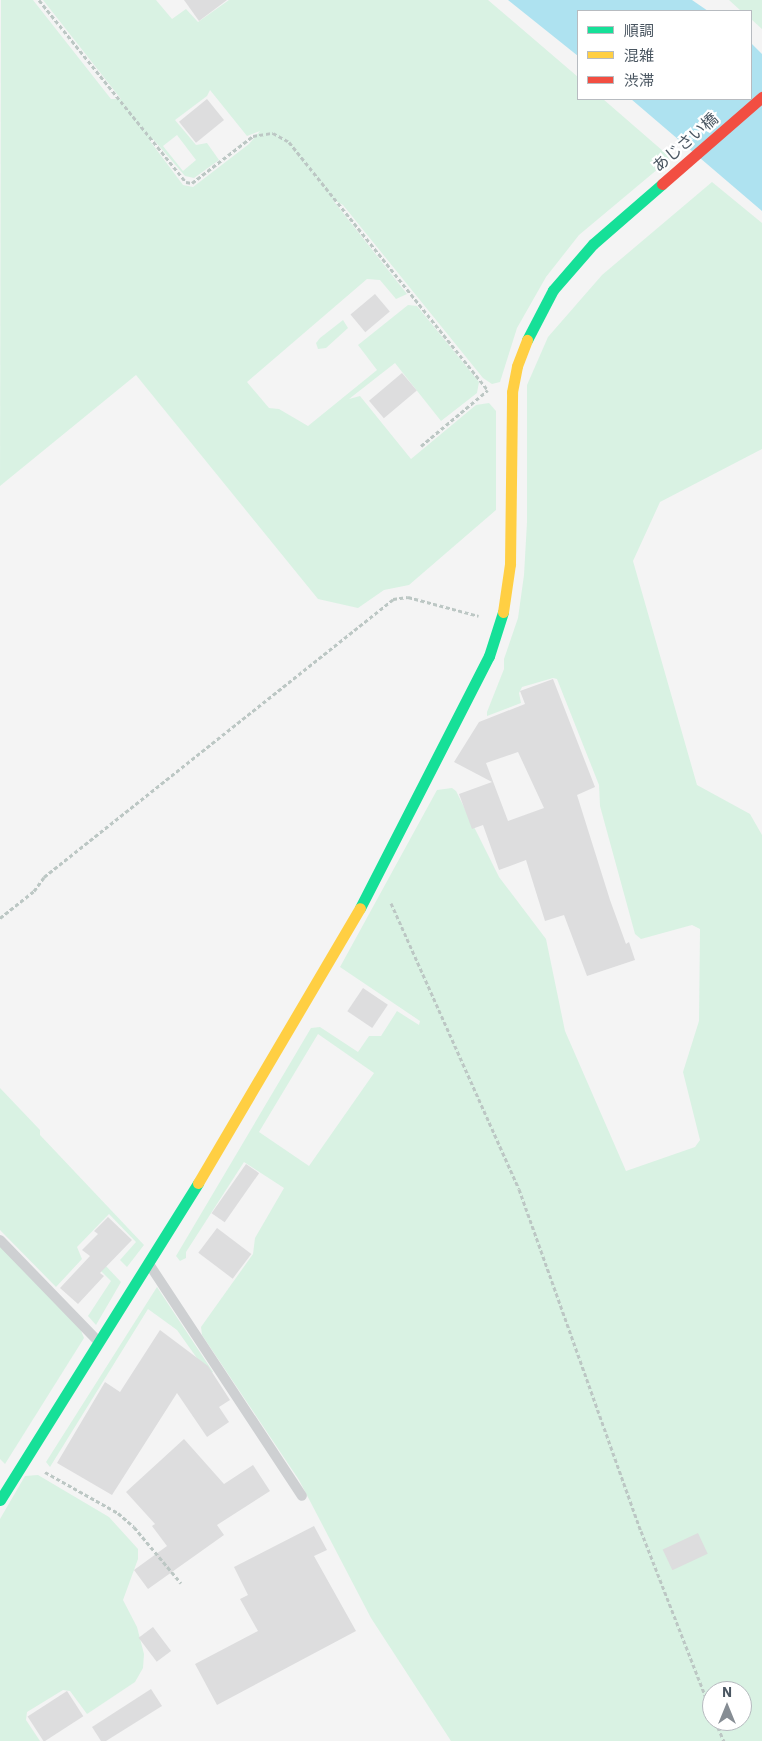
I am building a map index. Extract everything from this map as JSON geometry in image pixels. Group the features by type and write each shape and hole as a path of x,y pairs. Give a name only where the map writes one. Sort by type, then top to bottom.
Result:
{"street":[{"name":"あじさい橋","path":"0,1500 10,1476 25,1460 149,1264 379,875 435,769 490,656 501,623 510,564 511,406 517,366 540,311 574,265 629,211 762,97"}],"lane":[{"path":"0,1240 100,1343"},
{"path":"149,1264 302,1496"}],"path":[{"path":"39,0 186,182 192,183 254,136 273,133 289,142 488,390 511,406"},
{"path":"421,446 488,390"},
{"path":"0,918 34,891 44,877 393,599 408,597 435,603 501,623"},
{"path":"379,875 519,1189 641,1531 702,1687"},
{"path":"25,1460 118,1513 134,1527 181,1583"}],"green space":[{"path":"1,0 33,0 111,99 121,99 43,0 156,0 172,19 186,9 198,22 229,0 488,0 577,76 577,100 604,100 671,158 579,235 546,277 517,328 500,382 492,384 483,378 343,205 332,199 407,294 396,299 380,280 367,279 247,382 269,408 279,409 308,426 377,370 358,345 408,305 417,306 479,382 477,393 441,421 395,363 349,399 360,396 411,459 476,405 489,403 496,411 496,510 409,585 384,590 358,608 318,599 136,375 0,486","holes":["210,90 247,136 260,131 249,144 193,187 183,185 150,141 153,139 185,176 194,178 219,160 207,143 196,145 175,120 207,96","177,135 196,160 183,171 163,146"]},
{"path":"729,0 762,0 762,29 752,20 752,10 740,10"},
{"path":"712,182 762,223 762,449 660,502 633,561 697,785 750,814 762,835 762,1741 451,1741 371,1618 299,1480 202,1335 201,1327 253,1254 255,1238 284,1188 244,1162 186,1252 186,1258 180,1261 176,1256 311,1028 320,1027 358,1052 369,1036 381,1036 397,1011 419,1025 420,1021 340,967 437,790 452,788 456,791 499,877 546,939 565,1031 626,1171 695,1147 700,1140 683,1072 699,1021 700,929 692,925 641,939 635,934 600,806 599,785 557,679 553,678 522,687 519,693 521,703 487,716 504,669 504,659 518,618 524,575 527,522 527,385 548,337 602,275","holes":["318,1034 374,1073 309,1166 259,1132"]},
{"path":"343,320 348,328 326,348 318,349 316,343 320,338"},
{"path":"0,1088 40,1130 40,1135 144,1245 127,1267 120,1260 136,1242 109,1214 77,1247 82,1259 56,1287 0,1230"},
{"path":"0,1245 80,1328 84,1338 5,1464 0,1459"},
{"path":"105,1265 121,1282 96,1325 88,1316 111,1281 99,1269"},
{"path":"157,1287 213,1372 209,1375 177,1330 148,1309 50,1467 46,1462"},
{"path":"38,1475 109,1517 138,1549 138,1559 123,1600 137,1627 144,1654 143,1668 135,1682 87,1714 70,1691 63,1690 27,1712 26,1720 40,1741 0,1741 0,1519 25,1476"}],"water":[{"path":"508,0 692,0 707,10 577,10 577,55"},
{"path":"752,44 762,54 762,211 632,100 752,100"}],"building":[{"path":"184,0 227,0 199,21"},
{"path":"207,99 224,120 196,143 179,122"},
{"path":"375,294 390,312 365,332 350,315"},
{"path":"402,373 417,391 384,418 369,401"},
{"path":"553,679 595,787 577,795 610,900 626,944 629,942 635,960 587,976 564,915 545,921 526,860 499,870 483,825 472,829 459,794 492,782 454,762 479,722 525,704 520,691","holes":["518,752 544,808 508,821 486,763"]},
{"path":"363,988 388,1005 372,1028 347,1011"},
{"path":"246,1164 259,1173 225,1222 212,1213"},
{"path":"108,1217 132,1240 100,1273 104,1276 78,1304 60,1288 90,1256 82,1250 98,1234 94,1231"},
{"path":"217,1228 251,1254 233,1279 198,1253"},
{"path":"160,1330 208,1366 230,1400 219,1407 229,1422 207,1437 177,1393 112,1495 57,1463 105,1382 120,1392"},
{"path":"184,1439 224,1484 253,1465 270,1491 217,1525 224,1535 148,1589 134,1570 167,1546 152,1526 155,1524 126,1492"},
{"path":"314,1526 327,1550 314,1556 356,1631 217,1705 195,1664 258,1631 240,1599 248,1595 234,1567"},
{"path":"698,1533 708,1554 672,1570 663,1549"},
{"path":"153,1627 171,1651 157,1662 139,1638"},
{"path":"151,1689 162,1706 106,1741 101,1741 92,1727"},
{"path":"67,1691 83,1716 45,1741 28,1717"}],"traffic: fast":[{"path":"527,340 553,290 593,244 662,184"},
{"path":"360,908 489,656 503,612"},
{"path":"0,1500 198,1183"}],"traffic: slow":[{"path":"503,612 510,564 512,392 517,366 527,340"},
{"path":"198,1183 360,908"}],"traffic: jam":[{"path":"662,184 762,97"}]}
